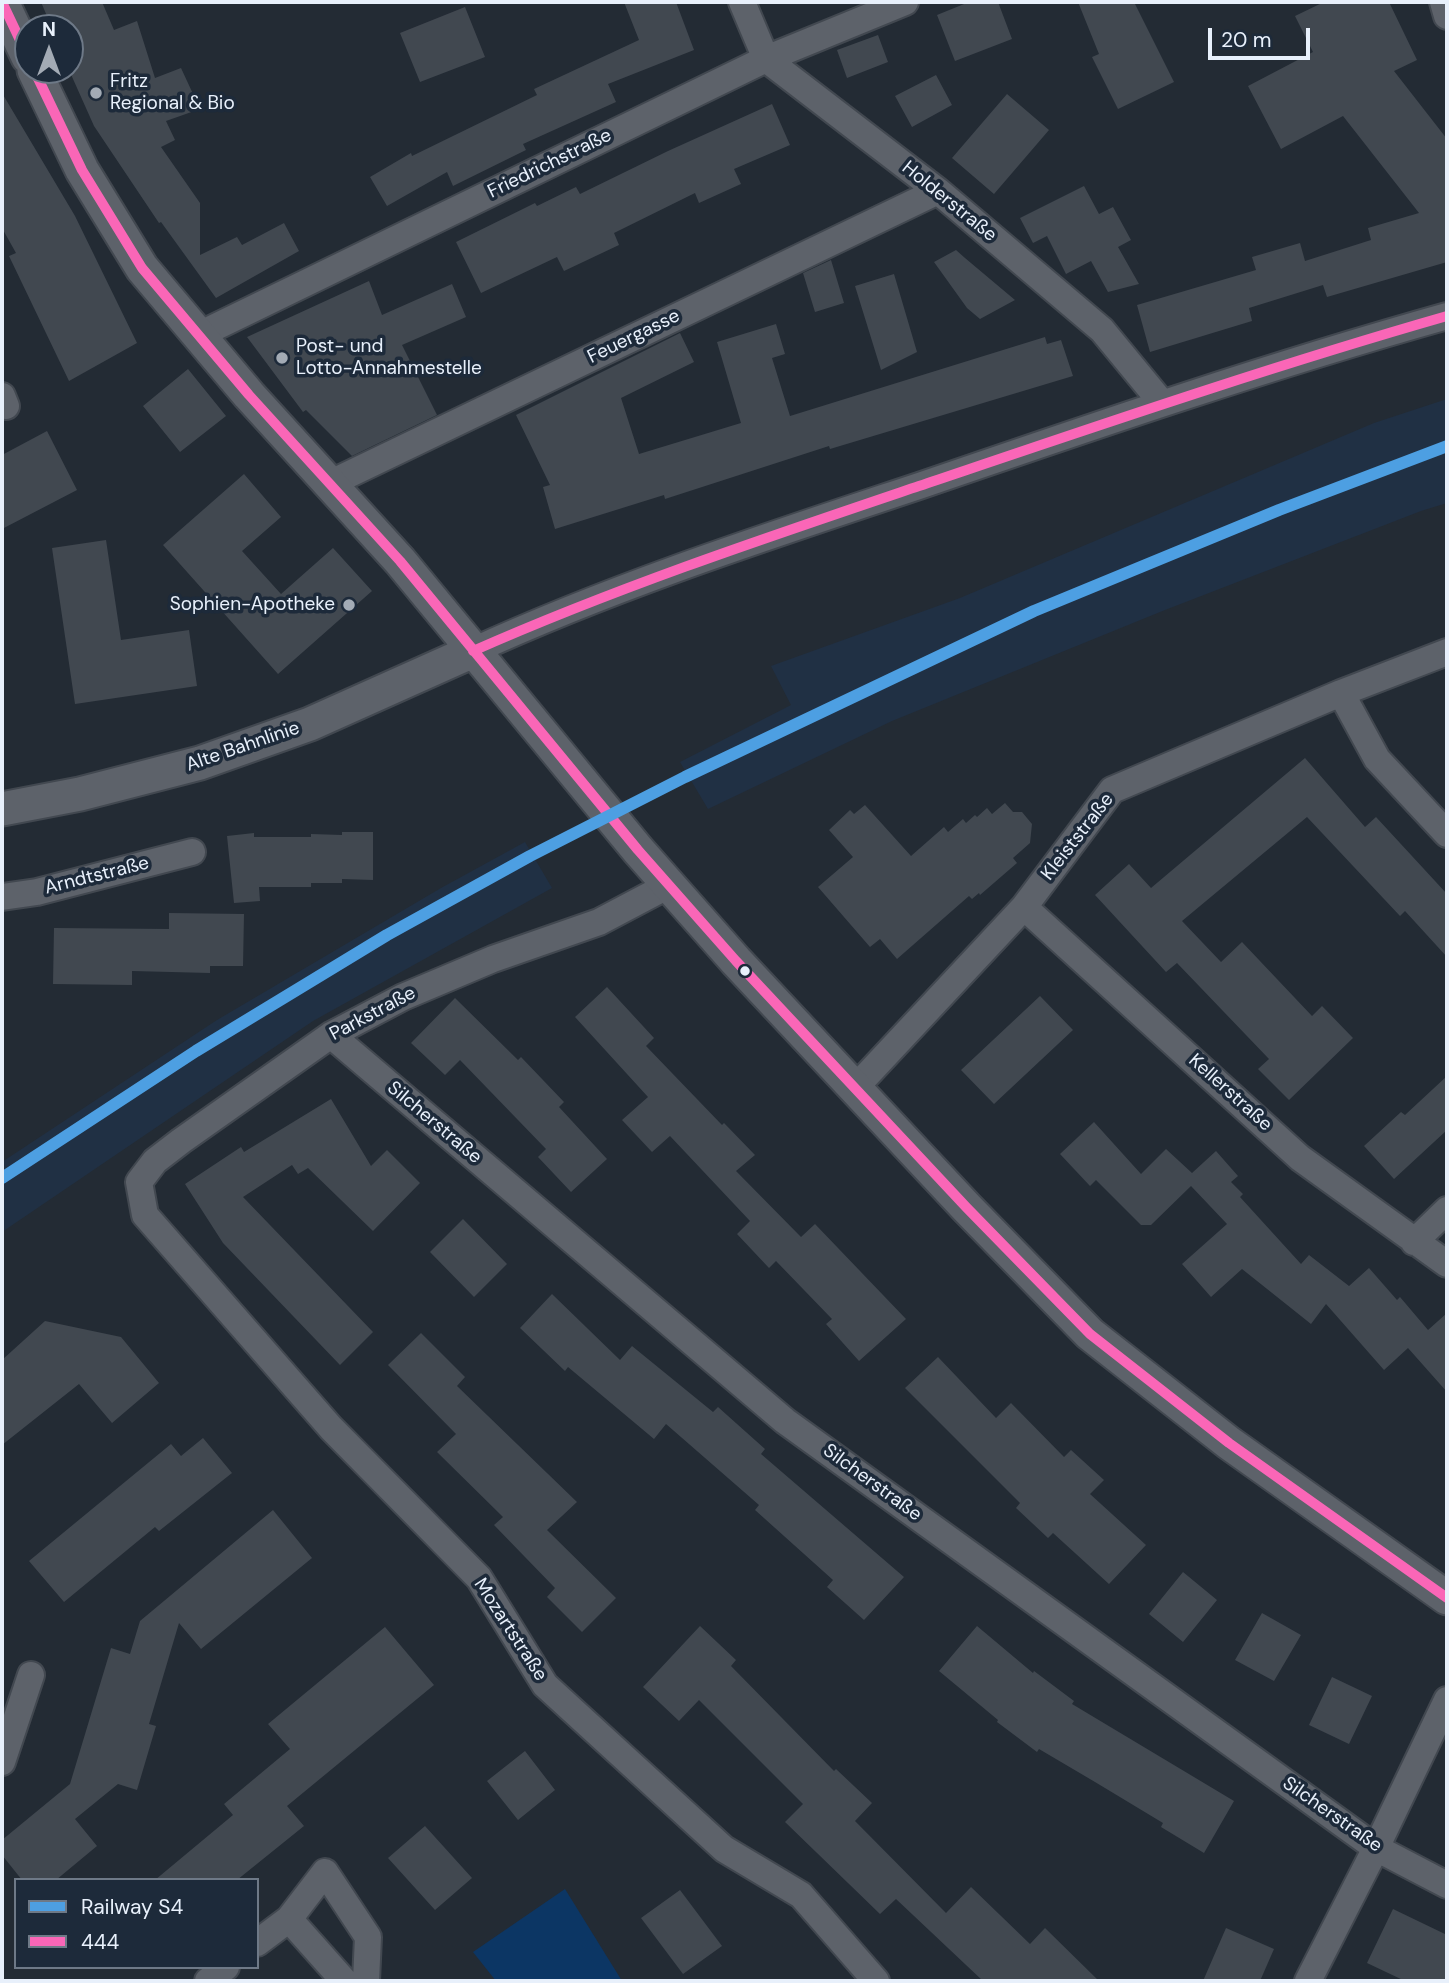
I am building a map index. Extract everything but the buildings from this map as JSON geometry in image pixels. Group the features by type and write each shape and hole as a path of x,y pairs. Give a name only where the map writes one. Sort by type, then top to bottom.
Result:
{"street":[{"path":"2,2 14,27"},
{"name":"Holderstraße","path":"742,2 766,59 938,191 1102,330 1162,403"},
{"name":"Friedrichstraße","path":"199,335 766,59 905,2"},
{"path":"1443,2 1447,16"},
{"path":"41,84 82,170 142,268 249,395 400,561 669,885 736,961 967,1208 1090,1334 1229,1443 1447,1598"},
{"name":"Feuergasse","path":"331,484 938,191"},
{"path":"473,651 528,626 730,550 1162,403 1319,352 1447,316"},
{"name":"Alte Bahnlinie","path":"2,809 80,794 200,763 310,724 473,651"},
{"name":"Kleiststraße","path":"855,1087 1024,907 1112,790 1341,693 1447,652"},
{"path":"1341,693 1377,759 1447,834"},
{"name":"Arndtstraße","path":"2,897 37,892 192,852"},
{"name":"Parkstraße","path":"145,1215 139,1182 155,1161 331,1035 403,997 493,958 599,922 669,885"},
{"name":"Kellerstraße","path":"1024,907 1300,1158 1447,1264"},
{"name":"Silcherstraße","path":"331,1035 785,1421 1376,1848 1447,1885"},
{"path":"1414,1242 1447,1210"},
{"name":"Mozartstraße","path":"145,1215 331,1428 479,1578 545,1685 724,1849 801,1895 876,1981"},
{"path":"2,1762 32,1675"},
{"path":"1308,1981 1447,1700"},
{"path":"259,1942 289,1919 325,1872 368,1937 366,1981"},
{"path":"289,1919 344,1981"},
{"path":"208,1981 223,1969"}],"shaded area":[{"path":"1447,399 1447,503 1165,610 892,721 708,809 680,762 791,705 771,666 960,598 1374,423"},
{"path":"525,842 552,888 313,1021 2,1232 2,1162 217,1020 441,888"},
{"path":"565,1889 622,1981 496,1981 473,1952"}],"rail line":[{"name":"S4","path":"2,1178 196,1051 387,935 530,856 685,777 1034,611 1279,510 1447,446"}],"transit line":[{"name":"444","path":"2,2 14,27"},
{"name":"444","path":"41,84 82,170 142,268 249,395 400,561 638,850 736,961 967,1208 1090,1334 1229,1443 1447,1598"},
{"name":"444","path":"473,651 638,584 806,524 1182,398 1447,316"}],"place":[{"name":"Fritz Regional & Bio","path":"96,93"},
{"name":"Post- und Lotto-Annahmestelle","path":"282,358"},
{"name":"Sophien-Apotheke","path":"349,605"}]}
